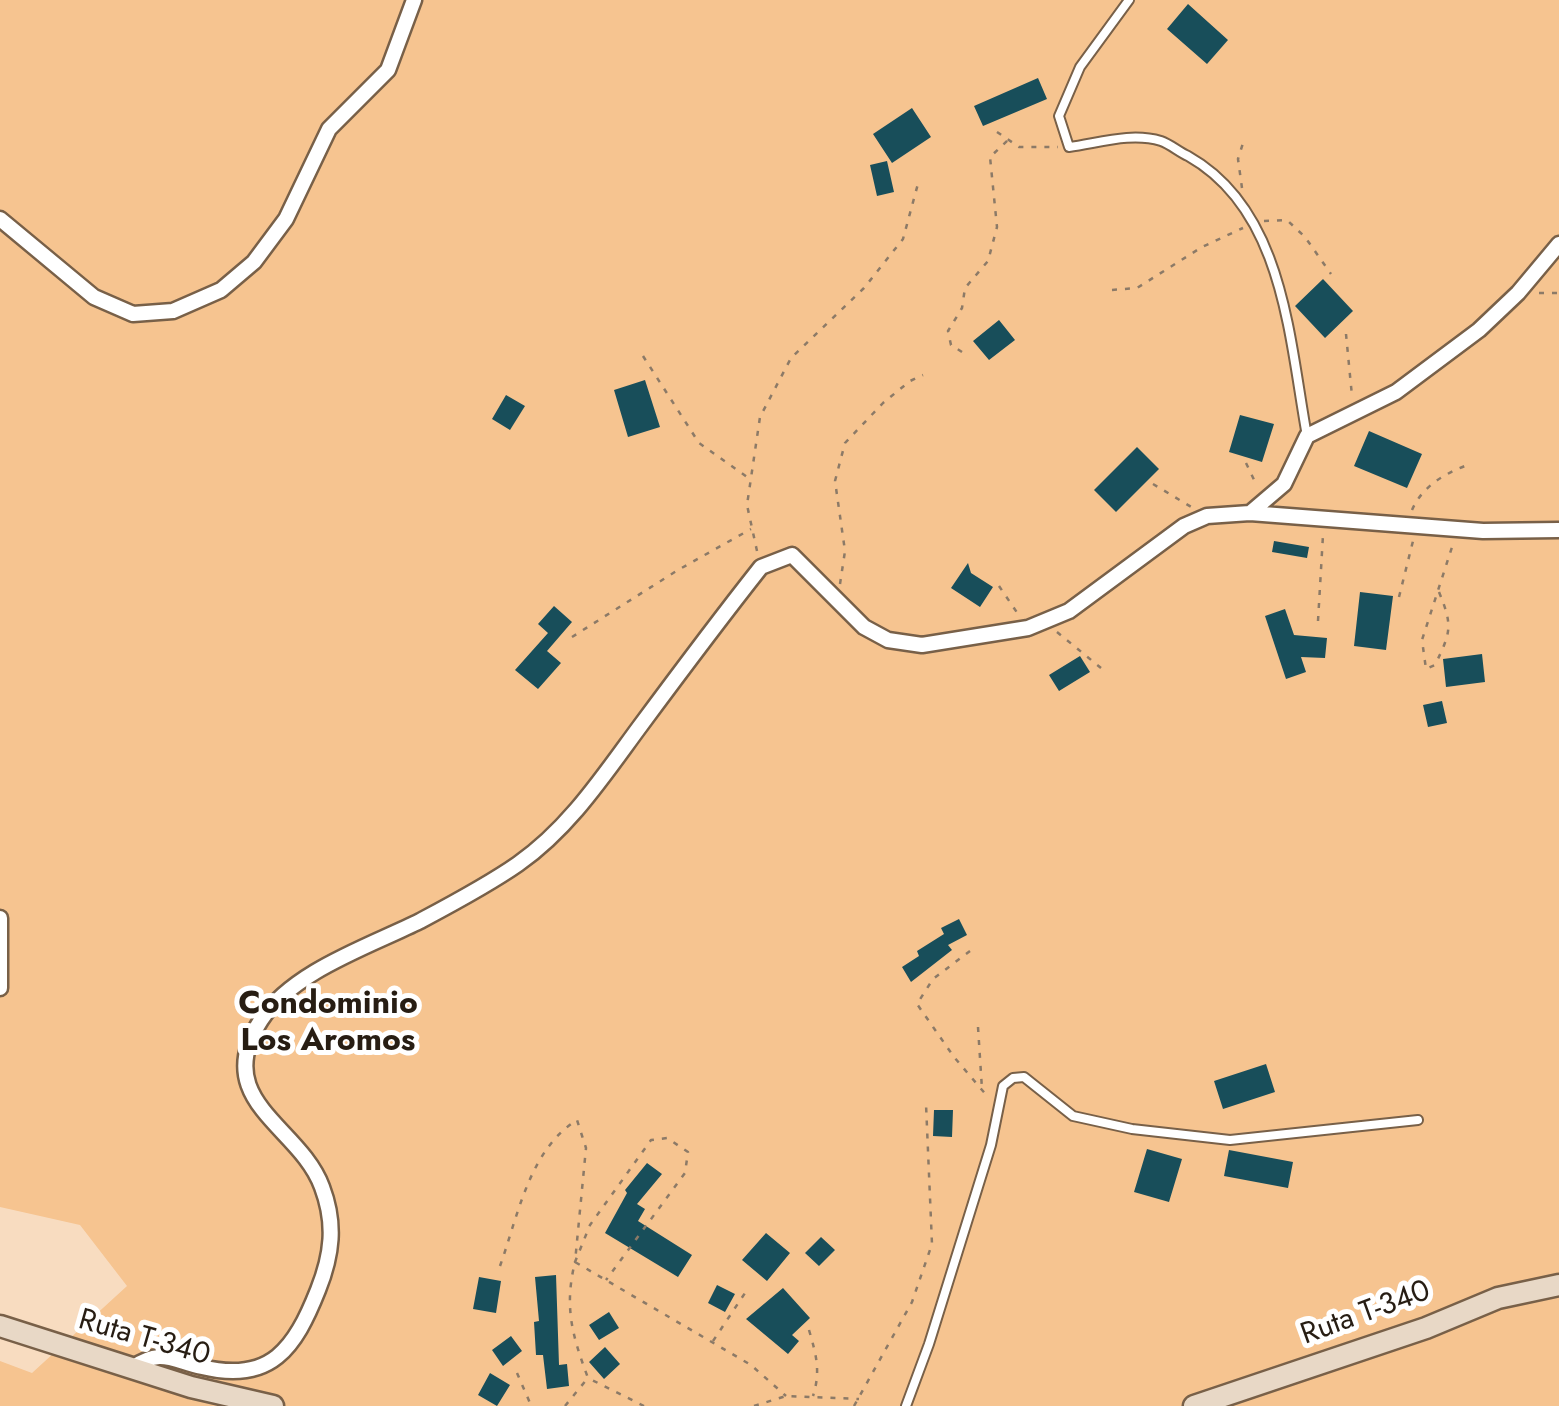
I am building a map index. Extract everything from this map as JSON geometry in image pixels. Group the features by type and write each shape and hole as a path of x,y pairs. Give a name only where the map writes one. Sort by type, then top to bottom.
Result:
{"street":[{"path":"0,219 94,296 133,314 173,311 221,290 254,262 286,219 329,130 388,70 414,0"},
{"path":"1250,513 1284,484 1307,436 1396,392 1478,330 1518,293 1559,244"},
{"path":"132,1368 149,1356 171,1357 205,1368 254,1370 273,1363 296,1333 326,1269 332,1231 322,1186 302,1155 263,1114 245,1066 248,1044 263,1017 289,990 339,959 423,919 519,864 575,814 761,567 792,555 864,627 888,640 922,645 1028,628 1069,611 1184,526 1207,516 1250,513 1458,528 1559,530"},
{"path":"0,918 0,988"},
{"name":"Ruta T-340","path":"1194,1406 1426,1328 1498,1298 1559,1285"},
{"name":"Ruta T-340","path":"0,1326 191,1387 273,1406"}],"lane":[{"path":"1129,0 1080,67 1060,116 1069,147 1117,138 1161,141 1208,168 1246,209 1276,271 1307,436"},
{"path":"906,1406 991,1145 1004,1086 1014,1078 1024,1077 1073,1116 1191,1136 1230,1140 1418,1120"}],"path":[{"path":"997,132 1019,147 1069,147"},
{"path":"962,352 951,345 948,331 962,308 965,288 988,262 997,227 990,157 1008,140"},
{"path":"1244,140 1238,159 1246,209"},
{"path":"761,567 747,505 760,417 791,358 864,288 903,239 919,180"},
{"path":"1112,290 1136,288 1202,247 1253,223 1287,220 1305,236 1331,274"},
{"path":"1346,334 1354,412"},
{"path":"643,356 699,443 751,480"},
{"path":"838,601 845,551 835,481 845,443 883,403 923,375"},
{"path":"1246,463 1264,501"},
{"path":"1399,596 1417,500 1442,475 1470,464"},
{"path":"1153,484 1207,516"},
{"path":"1318,622 1324,518"},
{"path":"572,637 752,528"},
{"path":"1439,592 1451,622 1436,665 1426,669 1422,640 1458,528"},
{"path":"1000,586 1028,628"},
{"path":"1044,621 1101,668"},
{"path":"970,951 933,979 917,1004 998,1110"},
{"path":"978,1026 982,1090"},
{"path":"854,1406 912,1302 932,1244 926,1104"},
{"path":"500,1266 530,1179 561,1130 577,1120 586,1148 575,1262 568,1292 572,1337 588,1378 644,1406"},
{"path":"575,1262 590,1225 651,1140 666,1138 688,1152 685,1173 606,1280"},
{"path":"575,1262 751,1364 786,1396"},
{"path":"712,1342 745,1293"},
{"path":"809,1330 818,1358 819,1378 812,1397"},
{"path":"517,1373 535,1406"},
{"path":"565,1406 588,1378"},
{"path":"754,1406 786,1396 860,1399"}],"shaded area":[{"path":"0,0 1559,0 1559,1406 0,1406 0,1361 32,1373 127,1286 80,1225 0,1207"}],"building":[{"path":"1188,4 1228,40 1207,64 1167,29"},
{"path":"1038,78 1047,99 983,126 974,106"},
{"path":"912,108 931,137 892,163 873,134"},
{"path":"887,161 894,192 877,196 870,165"},
{"path":"1323,279 1353,311 1325,338 1295,306"},
{"path":"999,320 1015,340 989,360 973,341"},
{"path":"645,380 660,427 628,437 614,390"},
{"path":"506,395 525,406 510,430 492,419"},
{"path":"1240,415 1274,424 1262,462 1229,452"},
{"path":"1369,431 1422,454 1407,488 1354,466"},
{"path":"1137,447 1159,469 1116,512 1094,490"},
{"path":"1274,541 1309,547 1307,558 1272,552"},
{"path":"968,563 971,573 993,587 980,607 951,588"},
{"path":"1360,592 1393,596 1386,650 1354,646"},
{"path":"554,606 572,622 547,651 561,663 538,689 515,670 548,633 538,624"},
{"path":"1285,609 1294,635 1327,638 1325,658 1301,657 1306,672 1286,679 1265,616"},
{"path":"1482,654 1485,682 1446,687 1443,659"},
{"path":"1080,656 1090,672 1059,691 1049,675"},
{"path":"1442,701 1447,723 1428,727 1423,705"},
{"path":"959,919 967,935 948,945 952,950 911,982 902,967 919,956 917,951 944,934 941,928"},
{"path":"1266,1064 1275,1092 1223,1109 1214,1081"},
{"path":"934,1110 953,1110 952,1137 933,1136"},
{"path":"1147,1149 1182,1159 1169,1202 1134,1192"},
{"path":"1229,1150 1293,1162 1288,1188 1224,1176"},
{"path":"647,1163 662,1174 637,1204 645,1209 638,1221 692,1255 678,1277 605,1233 627,1193 625,1190"},
{"path":"766,1233 790,1253 767,1281 742,1260"},
{"path":"821,1237 835,1250 819,1266 805,1253"},
{"path":"556,1275 559,1365 567,1364 569,1386 547,1389 543,1355 536,1355 534,1322 539,1321 535,1277"},
{"path":"479,1277 501,1281 496,1313 473,1309"},
{"path":"717,1285 735,1294 725,1312 708,1303"},
{"path":"783,1288 810,1318 792,1335 799,1341 788,1354 746,1319"},
{"path":"609,1312 619,1328 599,1340 589,1325"},
{"path":"511,1336 522,1351 503,1366 492,1350"},
{"path":"605,1347 620,1364 604,1379 589,1362"},
{"path":"490,1373 510,1385 497,1406 478,1395"}],"district":[{"name":"Condominio Los Aromos","path":"328,1024"}]}
